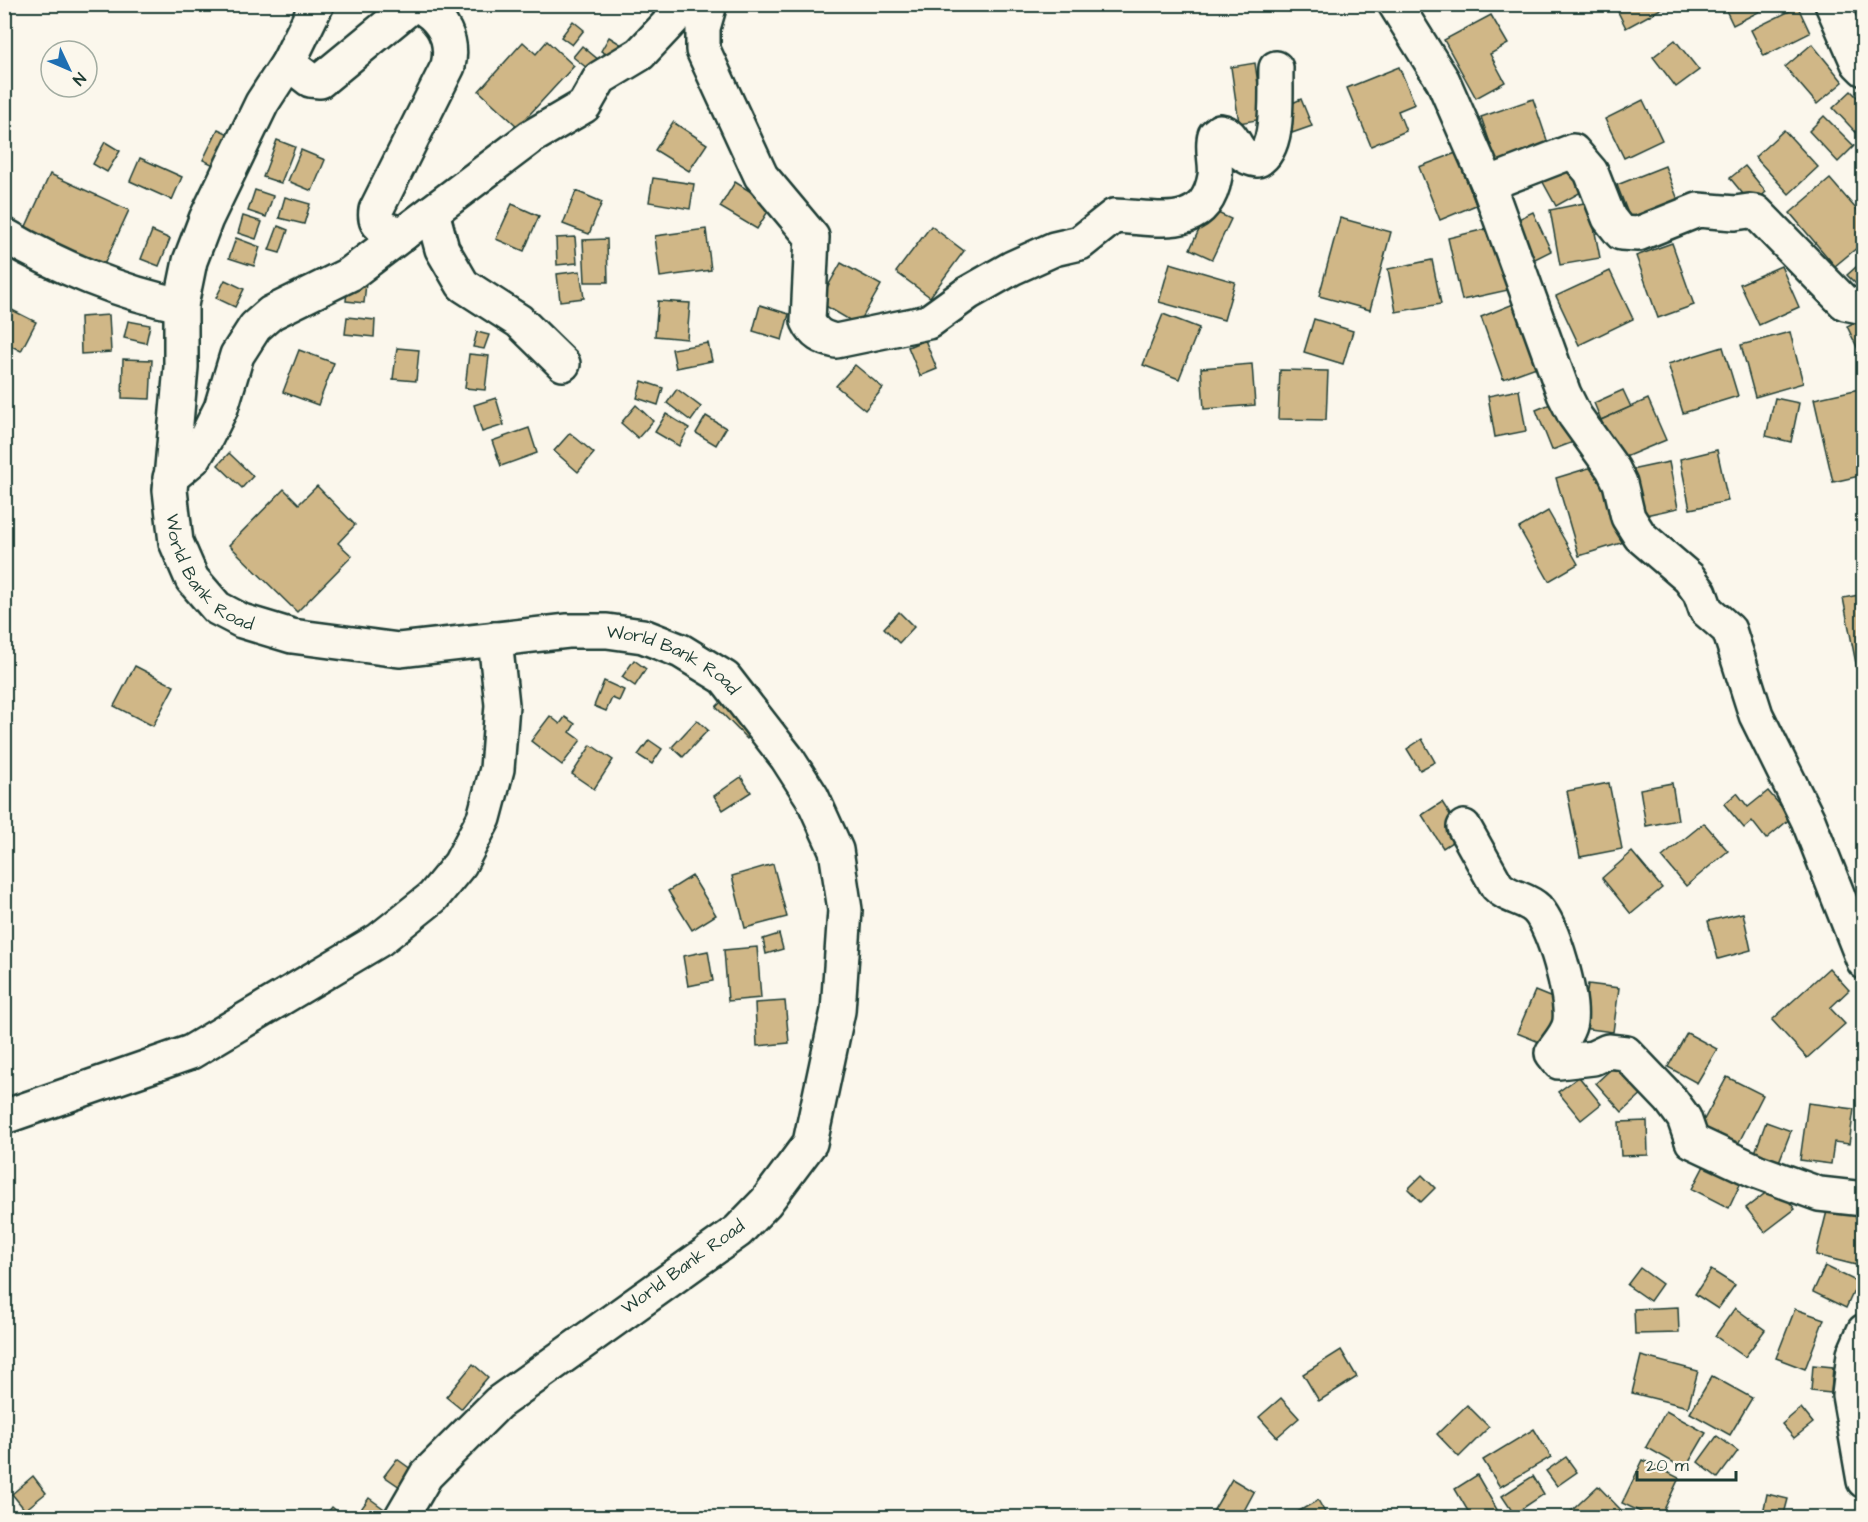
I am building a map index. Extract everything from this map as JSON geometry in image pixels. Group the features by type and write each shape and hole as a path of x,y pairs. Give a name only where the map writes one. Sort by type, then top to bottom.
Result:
{"street":[{"name":"World Bank Road","path":"317,4 288,63 262,103 206,219 190,261 181,305 181,367 171,478 177,542 192,579 217,608 242,621 292,636 399,650 568,631 607,631 643,636 681,651 725,678 787,758 812,797 836,850 845,910 838,1011 810,1143 766,1202 738,1231 498,1403 426,1475 401,1518"},
{"path":"171,478 194,458 206,438 221,408 237,355 255,327 271,313 350,274 531,137 584,106 600,78 640,54 687,4"},
{"path":"710,4 703,28 703,50 761,176 812,237 808,321 813,330 823,338 836,341 928,322 968,293 1012,268 1054,249 1080,243 1114,216 1170,220 1192,214 1211,194 1215,174 1215,135 1220,131 1225,132 1234,142 1239,154 1248,159 1257,160 1269,150 1273,136 1276,68"},
{"path":"1395,4 1443,81 1488,184 1564,394 1575,416 1613,469 1620,483 1628,516 1640,536 1689,578 1700,594 1706,610 1729,630 1756,715 1808,820 1863,962"},
{"path":"1832,4 1858,63 1863,69"},
{"path":"288,63 310,80 320,81 410,7 420,6 440,22 449,38 451,52 448,66 376,210 374,220 377,224 403,234"},
{"path":"1488,184 1573,151 1591,172 1609,218 1621,232 1638,234 1698,210 1756,212 1845,303 1856,308 1863,307"},
{"path":"432,212 442,249 463,285 519,321 563,363"},
{"path":"4,236 46,260 156,300 181,305"},
{"path":"4,1117 191,1052 380,940 433,897 460,864 484,818 497,769 502,705 495,639"},
{"path":"1464,827 1497,886 1503,892 1537,910 1558,954 1567,985 1570,1020 1552,1053 1559,1062 1593,1059 1608,1051 1626,1053 1680,1112 1692,1141 1756,1171 1819,1194 1863,1199"},
{"path":"1863,1331 1849,1376 1848,1395 1863,1481"}],"building":[{"path":"641,4 669,4 661,18"},
{"path":"1614,4 1670,4 1626,28"},
{"path":"1723,4 1774,4 1733,25"},
{"path":"1798,7 1810,33 1764,56 1751,30"},
{"path":"1491,15 1508,44 1490,54 1505,82 1476,98 1444,40"},
{"path":"573,21 584,30 572,45 561,37"},
{"path":"609,37 627,48 618,62 601,51"},
{"path":"1675,40 1699,70 1676,87 1653,57"},
{"path":"547,41 574,66 518,127 479,91 523,42 536,54"},
{"path":"1812,44 1843,82 1817,104 1785,67"},
{"path":"582,46 600,61 592,72 573,57"},
{"path":"1255,63 1263,119 1239,123 1231,67"},
{"path":"1399,67 1415,104 1398,111 1406,131 1371,146 1347,88"},
{"path":"1851,91 1864,104 1863,140 1833,108"},
{"path":"1301,99 1312,126 1292,133 1282,108"},
{"path":"1533,99 1550,149 1498,166 1481,117"},
{"path":"1643,100 1662,140 1624,158 1605,119"},
{"path":"1824,116 1854,146 1838,162 1809,131"},
{"path":"673,122 707,144 689,171 655,150"},
{"path":"218,129 231,135 216,166 203,160"},
{"path":"1784,130 1818,167 1789,194 1755,157"},
{"path":"277,140 295,147 281,183 263,177"},
{"path":"105,142 120,151 107,172 93,164"},
{"path":"301,150 325,160 312,191 288,181"},
{"path":"1456,153 1476,205 1440,220 1419,167"},
{"path":"140,158 182,177 172,200 130,181"},
{"path":"1565,159 1583,191 1556,206 1538,173"},
{"path":"1665,166 1680,205 1632,224 1617,185"},
{"path":"1745,166 1766,192 1752,205 1730,178"},
{"path":"50,174 129,210 102,269 23,233"},
{"path":"653,178 694,184 690,209 649,202"},
{"path":"1830,179 1864,218 1864,242 1835,266 1790,213"},
{"path":"735,182 772,205 757,229 720,207"},
{"path":"255,190 273,196 266,217 248,211"},
{"path":"576,191 602,202 589,234 563,224"},
{"path":"285,197 310,204 304,224 279,218"},
{"path":"1589,202 1600,258 1560,265 1550,210"},
{"path":"512,204 539,216 524,251 496,239"},
{"path":"1209,209 1231,219 1212,259 1190,249"},
{"path":"1533,212 1551,251 1531,261 1512,222"},
{"path":"243,216 262,222 256,239 238,233"},
{"path":"1340,218 1391,232 1370,310 1319,296"},
{"path":"278,226 288,230 280,253 269,250"},
{"path":"931,226 964,251 930,297 896,272"},
{"path":"1494,227 1508,290 1462,300 1448,238"},
{"path":"706,229 711,270 660,277 655,236"},
{"path":"152,231 170,239 159,266 141,259"},
{"path":"575,237 577,263 557,265 556,238"},
{"path":"236,238 260,247 254,266 229,258"},
{"path":"607,239 608,282 585,282 583,240"},
{"path":"1672,243 1694,305 1658,318 1636,256"},
{"path":"1432,260 1441,304 1396,312 1388,269"},
{"path":"1864,260 1864,292 1847,275"},
{"path":"841,263 881,285 858,325 819,302"},
{"path":"1170,263 1235,282 1224,320 1159,302"},
{"path":"1781,266 1799,307 1759,325 1740,284"},
{"path":"580,271 584,298 560,301 557,274"},
{"path":"1610,271 1633,319 1579,345 1556,296"},
{"path":"225,280 244,289 235,307 216,298"},
{"path":"348,281 366,283 364,303 346,301"},
{"path":"658,301 690,303 687,339 655,336"},
{"path":"1516,303 1539,366 1503,379 1481,317"},
{"path":"760,305 789,314 782,340 753,331"},
{"path":"4,306 36,322 21,351 4,342"},
{"path":"1163,314 1199,328 1179,379 1143,365"},
{"path":"109,315 111,352 81,354 80,317"},
{"path":"347,317 375,320 374,337 345,334"},
{"path":"1864,318 1864,362 1847,326"},
{"path":"1314,319 1353,331 1343,364 1304,352"},
{"path":"128,321 150,325 146,343 124,338"},
{"path":"477,332 489,335 484,349 473,347"},
{"path":"1790,332 1803,383 1755,397 1741,345"},
{"path":"925,340 937,369 920,376 908,347"},
{"path":"708,343 712,361 676,368 672,349"},
{"path":"1723,347 1738,396 1683,413 1668,364"},
{"path":"397,348 419,350 416,381 393,379"},
{"path":"299,350 334,363 318,405 283,392"},
{"path":"469,354 489,356 485,390 465,388"},
{"path":"123,359 152,360 150,399 122,398"},
{"path":"1252,364 1255,405 1204,409 1201,368"},
{"path":"855,365 883,388 865,410 836,386"},
{"path":"1280,370 1328,371 1326,420 1278,419"},
{"path":"642,381 663,388 658,405 637,398"},
{"path":"1864,388 1864,475 1833,482 1814,399"},
{"path":"677,389 701,407 691,421 667,403"},
{"path":"1519,390 1526,431 1495,437 1488,396"},
{"path":"1623,390 1631,407 1601,420 1594,403"},
{"path":"496,398 504,425 482,432 474,405"},
{"path":"1775,398 1799,403 1791,442 1766,436"},
{"path":"1648,399 1666,440 1618,460 1601,420"},
{"path":"1560,400 1576,441 1552,450 1536,410"},
{"path":"636,405 653,421 638,438 621,423"},
{"path":"666,414 689,428 679,446 655,432"},
{"path":"706,416 726,428 716,445 696,433"},
{"path":"529,428 537,453 501,466 492,441"},
{"path":"570,433 594,453 578,472 554,451"},
{"path":"1717,450 1728,501 1690,509 1680,459"},
{"path":"229,453 253,476 242,488 218,465"},
{"path":"1669,462 1678,508 1636,517 1626,471"},
{"path":"1602,464 1624,542 1579,556 1556,478"},
{"path":"317,486 355,525 338,543 352,556 297,612 229,545 284,489 299,504"},
{"path":"1548,511 1578,564 1549,581 1519,528"},
{"path":"1864,594 1864,704 1843,598"},
{"path":"899,612 914,627 899,643 884,628"},
{"path":"634,660 646,669 635,686 622,677"},
{"path":"135,666 174,686 153,726 114,706"},
{"path":"604,681 624,690 619,701 612,698 606,711 594,706"},
{"path":"726,697 758,728 747,739 716,707"},
{"path":"550,716 560,724 565,717 575,724 570,732 581,740 562,765 531,741"},
{"path":"697,720 708,730 683,757 672,747"},
{"path":"1422,739 1435,762 1420,770 1407,749"},
{"path":"649,740 662,749 652,764 638,755"},
{"path":"591,745 613,760 594,789 572,774"},
{"path":"741,777 751,792 723,810 714,796"},
{"path":"1609,783 1622,849 1580,857 1567,791"},
{"path":"1672,783 1678,820 1646,826 1640,789"},
{"path":"1768,791 1791,818 1766,839 1752,821 1744,828 1724,804 1737,793 1748,807"},
{"path":"1442,802 1463,835 1443,848 1422,815"},
{"path":"1704,823 1728,851 1686,886 1662,857"},
{"path":"1632,852 1662,888 1631,914 1602,878"},
{"path":"773,864 787,917 745,928 732,876"},
{"path":"692,876 716,915 692,930 668,891"},
{"path":"1743,913 1751,950 1718,959 1708,921"},
{"path":"779,934 783,949 766,954 763,939"},
{"path":"757,947 761,998 728,1001 724,950"},
{"path":"708,951 713,981 688,986 683,956"},
{"path":"1829,968 1849,990 1830,1008 1845,1024 1807,1058 1772,1020"},
{"path":"1588,984 1619,988 1613,1032 1582,1028"},
{"path":"1535,991 1562,1002 1544,1044 1517,1033"},
{"path":"785,1001 789,1043 757,1046 755,1003"},
{"path":"1687,1033 1717,1049 1697,1083 1668,1067"},
{"path":"1620,1061 1646,1090 1622,1112 1596,1083"},
{"path":"1579,1077 1601,1104 1581,1120 1558,1092"},
{"path":"1727,1077 1763,1095 1737,1146 1700,1127"},
{"path":"1808,1103 1854,1109 1849,1144 1834,1142 1831,1164 1800,1160"},
{"path":"1647,1121 1648,1155 1621,1156 1619,1122"},
{"path":"1766,1122 1791,1131 1777,1167 1753,1158"},
{"path":"1706,1162 1742,1180 1729,1208 1692,1189"},
{"path":"1422,1175 1435,1188 1421,1202 1408,1189"},
{"path":"1776,1185 1795,1209 1765,1232 1746,1208"},
{"path":"1829,1203 1864,1211 1864,1235 1856,1265 1816,1255"},
{"path":"1825,1266 1858,1282 1846,1308 1813,1292"},
{"path":"1640,1268 1662,1284 1650,1301 1627,1285"},
{"path":"1711,1270 1735,1285 1718,1309 1695,1294"},
{"path":"1678,1307 1679,1333 1635,1334 1634,1309"},
{"path":"1735,1308 1765,1330 1745,1357 1715,1336"},
{"path":"1795,1309 1824,1319 1805,1369 1776,1358"},
{"path":"1341,1350 1357,1377 1319,1401 1303,1374"},
{"path":"1641,1356 1698,1371 1688,1407 1632,1393"},
{"path":"473,1364 488,1377 461,1409 446,1397"},
{"path":"1813,1365 1833,1367 1831,1393 1811,1391"},
{"path":"1712,1376 1752,1398 1730,1435 1690,1413"},
{"path":"1281,1398 1299,1418 1277,1437 1259,1417"},
{"path":"1467,1405 1489,1427 1459,1457 1437,1434"},
{"path":"1801,1408 1813,1423 1794,1438 1782,1424"},
{"path":"1666,1411 1706,1433 1685,1469 1646,1447"},
{"path":"1534,1429 1551,1457 1500,1487 1483,1460"},
{"path":"1717,1436 1738,1451 1718,1478 1698,1462"},
{"path":"1566,1457 1577,1472 1557,1486 1546,1471"},
{"path":"397,1459 415,1472 403,1489 384,1476"},
{"path":"1643,1460 1679,1478 1660,1518 1653,1518 1622,1503"},
{"path":"1477,1475 1499,1513 1491,1518 1472,1518 1455,1489"},
{"path":"33,1476 46,1493 25,1510 12,1494"},
{"path":"1533,1476 1544,1494 1514,1514 1502,1496"},
{"path":"1232,1479 1254,1492 1240,1518 1220,1518 1212,1513"},
{"path":"1598,1486 1621,1510 1613,1518 1564,1518"},
{"path":"1767,1494 1788,1499 1783,1518 1762,1518"},
{"path":"369,1498 387,1511 382,1518 356,1516"},
{"path":"1318,1500 1328,1518 1287,1518"},
{"path":"332,1507 345,1518 323,1518"}]}
